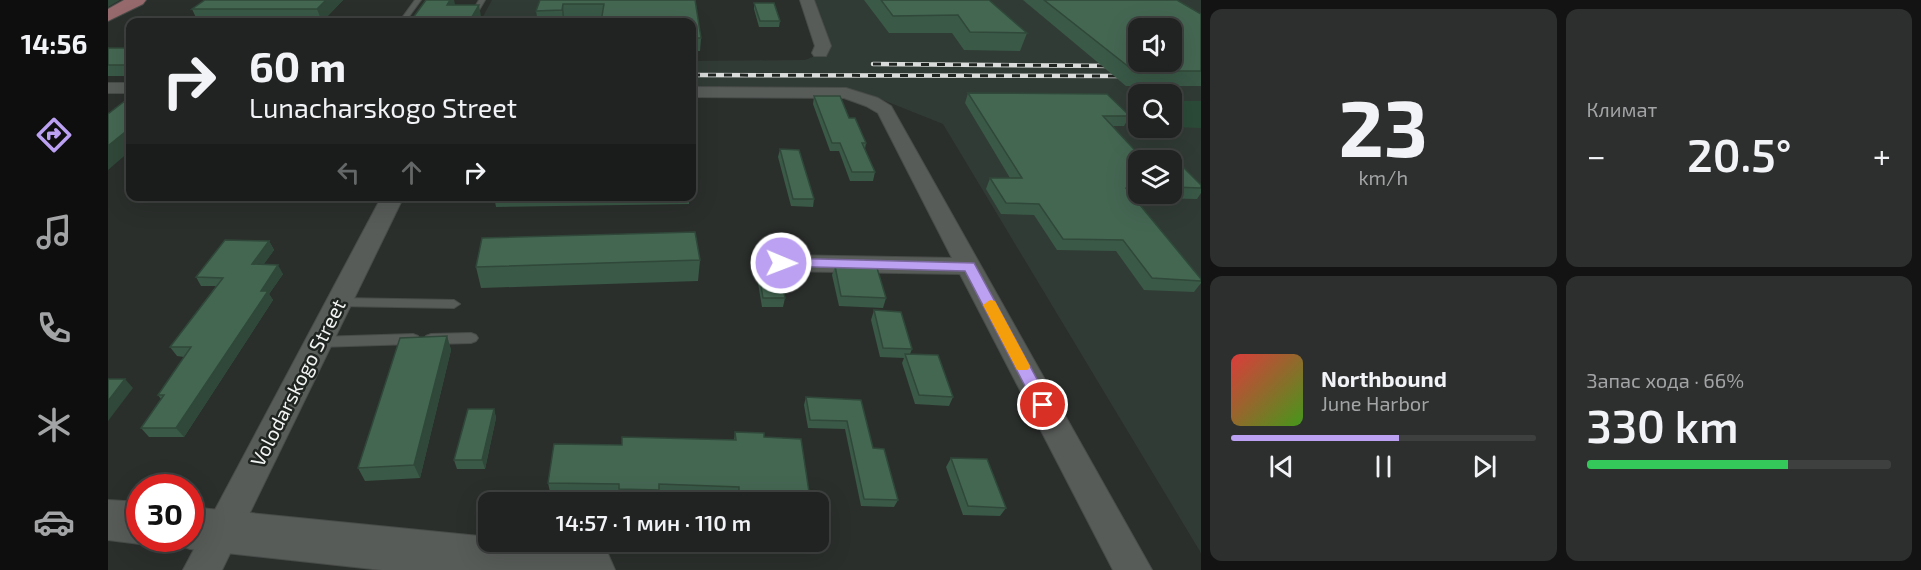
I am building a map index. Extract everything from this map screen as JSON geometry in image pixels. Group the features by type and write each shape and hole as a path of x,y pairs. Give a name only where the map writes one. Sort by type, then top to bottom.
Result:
{"main road":[{"path":"108,16 137,0"}],"street":[{"path":"807,0 823,46 820,53"},
{"path":"108,88 126,88"},
{"path":"696,92 846,93 872,102 885,111 1133,570"},
{"name":"Volodarskogo Street","path":"202,570 206,530 318,342 390,201"},
{"path":"781,263 970,266"},
{"path":"108,520 126,522"},
{"path":"206,530 592,570"}],"lane":[{"path":"405,18 418,0"},
{"path":"471,18 482,0"},
{"path":"339,302 454,304"},
{"path":"318,342 471,338"}],"shaded area":[{"path":"492,0 580,0 577,18 482,18"},
{"path":"814,0 1201,0 1201,553 943,124 868,94 839,89 696,89 696,61 805,60 825,52 821,16"}],"green space":[{"path":"1182,101 1201,101 1201,128 1182,127"}],"building":[{"path":"205,0 326,0 317,9 192,9"},
{"path":"426,0 450,0 447,5 479,5 471,18 413,18"},
{"path":"540,0 695,0 701,38 696,38 696,18 602,18 604,4 563,4 562,10 536,11"},
{"path":"881,0 989,0 1027,33 970,32 958,15 893,16"},
{"path":"1044,0 1177,0 1201,14 1201,71 1182,71 1182,18 1128,18 1128,66"},
{"path":"754,3 774,3 780,21 760,21"},
{"path":"108,48 126,48 126,64 108,65"},
{"path":"968,93 1107,94 1128,114 1128,116 1103,116 1135,150 1128,150 1128,186 1126,188 1128,204 1139,204 1201,281 1152,278 1123,240 1063,239 1039,204 1006,203 990,178 1022,178"},
{"path":"814,96 840,96 849,118 855,118 866,143 862,143 875,172 852,172 840,143 832,143"},
{"path":"126,100 126,131 108,146 108,114"},
{"path":"780,149 799,150 814,199 793,199"},
{"path":"1182,166 1201,185 1201,188 1182,187"},
{"path":"695,232 700,260 476,267 482,238"},
{"path":"225,240 269,241 252,264 278,265 261,291 268,291 176,428 141,428 164,395 158,395 191,347 170,347 223,278 196,277"},
{"path":"835,266 877,268 886,298 841,296"},
{"path":"758,268 779,268 785,298 763,298"},
{"path":"874,310 901,312 912,349 883,348"},
{"path":"447,336 414,465 358,468 400,338"},
{"path":"905,354 938,355 953,397 919,395"},
{"path":"108,379 125,379 108,401"},
{"path":"806,397 861,400 873,448 884,449 898,500 864,499 847,421 810,420"},
{"path":"468,409 494,409 482,460 454,460"},
{"path":"735,432 764,433 764,437 801,439 809,492 739,491 739,487 659,484 659,490 619,489 619,484 548,483 554,444 622,445 622,437 736,440"},
{"path":"951,458 987,459 1006,508 968,506"}],"railway":[{"path":"873,64 1120,66"},
{"path":"696,75 1129,76"}],"slow traffic":[{"path":"990,305 1023,366"}],"route":[{"path":"781,263 970,266 1043,405"}]}
